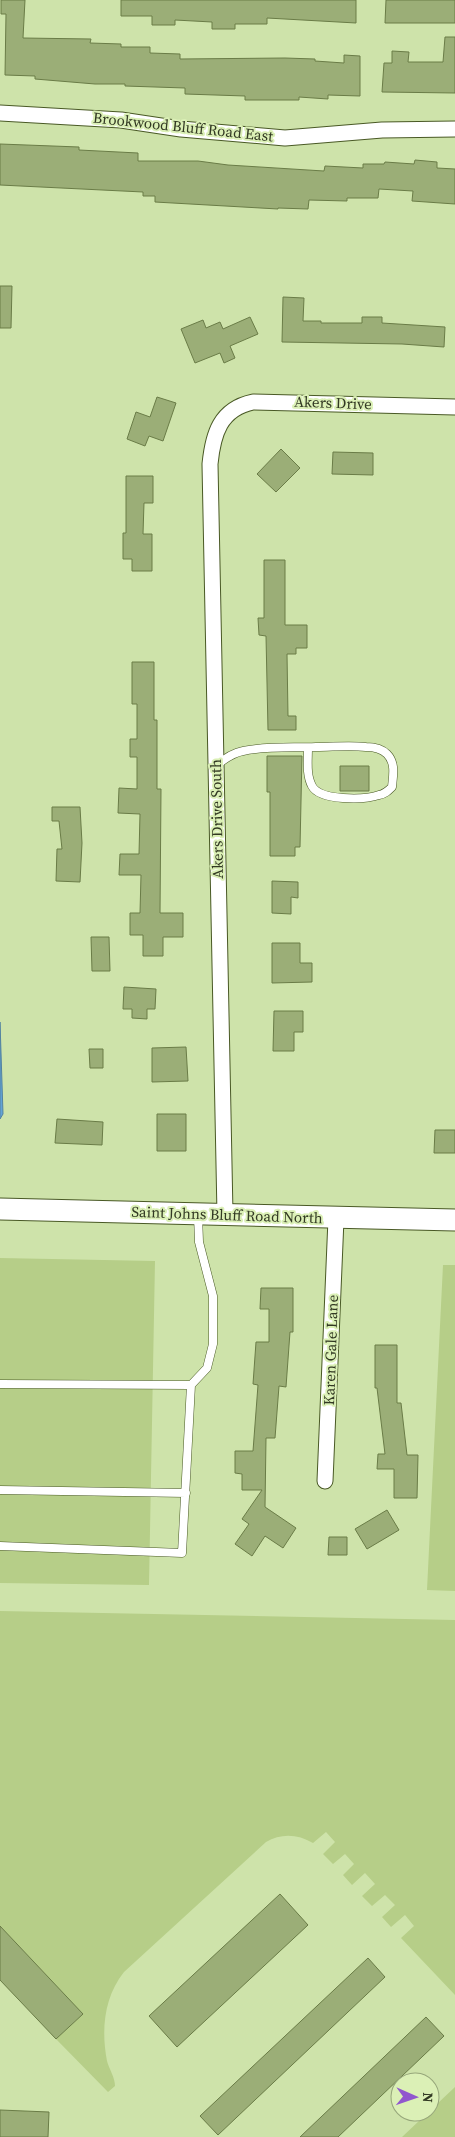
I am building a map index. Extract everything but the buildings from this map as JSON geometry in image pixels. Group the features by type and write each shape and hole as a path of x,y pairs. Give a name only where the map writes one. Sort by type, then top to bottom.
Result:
{"main road":[{"name":"Saint Johns Bluff Road North","path":"0,1209 455,1220"}],"street":[{"name":"Brookwood Bluff Road East","path":"0,113 120,120 181,130 285,138 382,130 455,129"},
{"name":"Akers Drive","path":"219,425 234,409 253,402 455,407"},
{"name":"Akers Drive South","path":"219,425 212,445 210,464 225,1214"},
{"name":"Karen Gale Lane","path":"325,1480 336,1218"}],"lane":[{"path":"216,766 228,756 242,751 308,748 366,746 379,749 387,754 394,766 392,787 386,793 377,796 332,798 325,796 312,788 308,776 308,748"},
{"path":"0,1546 182,1552 191,1385 207,1368 213,1344 212,1296 199,1242 198,1213"},
{"path":"0,1384 191,1385"},
{"path":"0,1490 186,1493"}],"green space":[{"path":"0,1258 155,1261 149,1585 0,1583"},
{"path":"443,1265 455,1265 455,1591 427,1590"},
{"path":"0,1611 455,1620 455,1995 401,1938 414,1926 405,1915 391,1927 382,1917 395,1905 385,1895 372,1906 362,1896 375,1884 365,1873 352,1885 343,1875 354,1864 345,1854 333,1864 323,1854 335,1842 326,1832 313,1843 295,1836 278,1837 266,1842 124,1972 117,1982 108,2003 104,2026 107,2061 115,2086 108,2092 56,2039 83,2014 0,1926"},
{"path":"455,2087 455,2137 402,2137 418,2122 440,2122 440,2101"}],"water":[{"path":"0,1022 3,1114 0,1119"}]}
